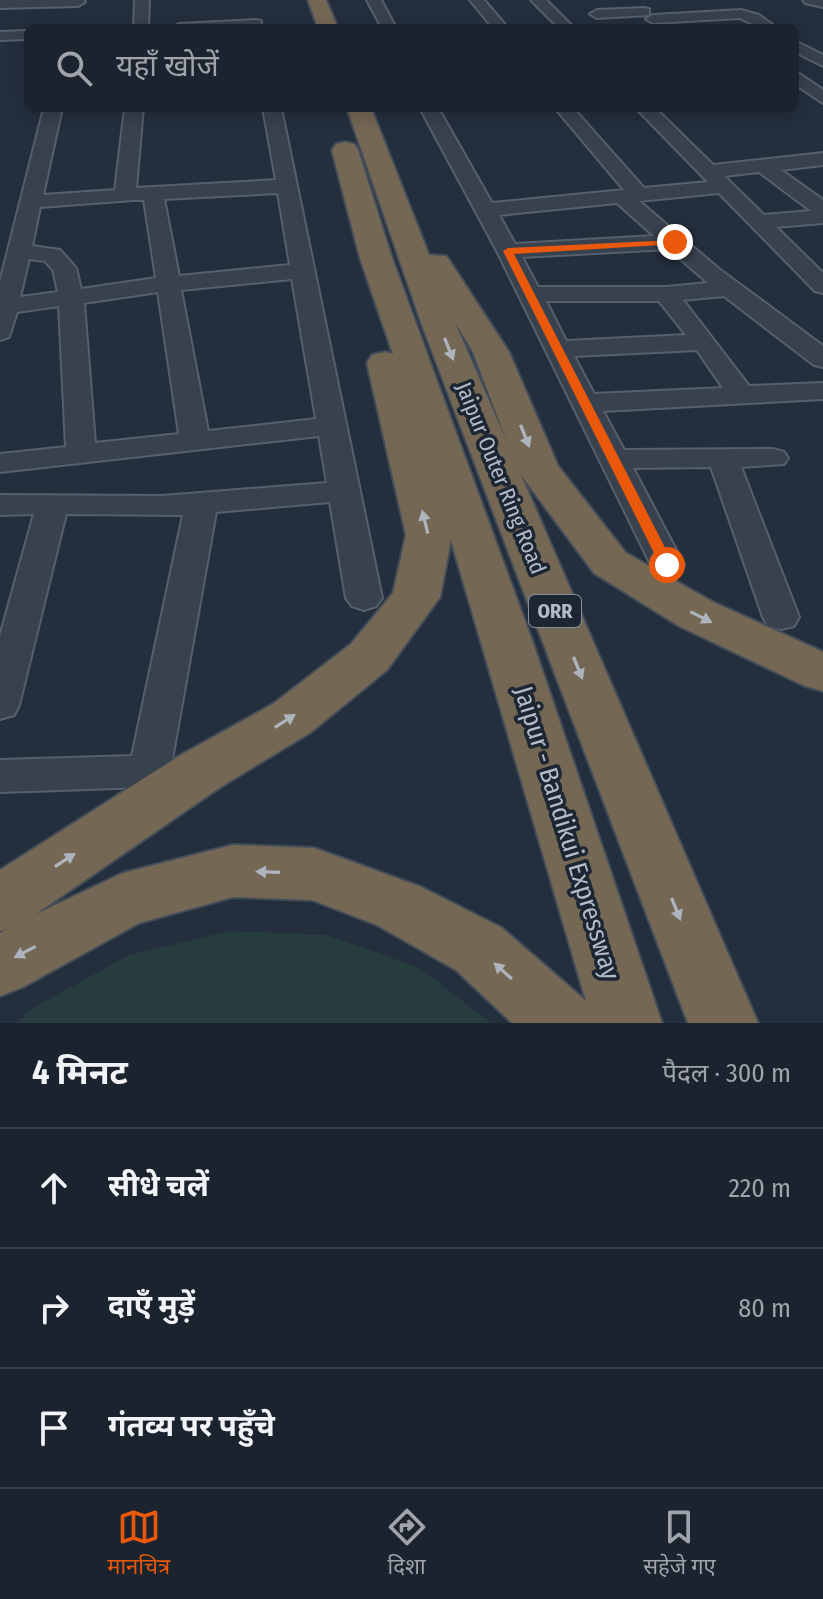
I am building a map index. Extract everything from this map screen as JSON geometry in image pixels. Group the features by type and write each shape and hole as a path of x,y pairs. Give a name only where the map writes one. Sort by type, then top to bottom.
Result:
{"highway":[{"path":"297,0 305,24"},
{"path":"317,0 326,24"},
{"path":"0,904 199,772 292,718 369,657 416,597 429,535 375,327 376,258 333,112"},
{"name":"Jaipur Outer Ring Road","path":"360,112 439,325 723,1023"},
{"path":"391,198 491,352 538,469 610,563 696,614 823,673"},
{"name":"Jaipur - Bandikui Expressway","path":"376,258 508,643 627,1023"},
{"path":"0,966 123,900 233,871 314,874 399,906 479,949 561,1023"}],"street":[{"path":"141,24 142,0"},
{"path":"374,0 387,24"},
{"path":"477,0 498,24"},
{"path":"538,0 562,24"},
{"path":"582,0 608,24"},
{"path":"630,0 654,20"},
{"path":"681,0 713,24"},
{"path":"810,0 823,3"},
{"path":"1,13 20,2 77,8"},
{"path":"1,13 52,4"},
{"path":"1,13 20,40"},
{"path":"597,14 654,20 749,15 764,24"},
{"path":"230,24 255,22"},
{"path":"0,36 20,40"},
{"path":"799,48 822,61"},
{"path":"799,61 822,61"},
{"path":"799,79 823,98"},
{"path":"0,332 11,259 52,112"},
{"path":"125,195 134,112"},
{"path":"273,112 364,598"},
{"path":"431,112 508,251 667,565"},
{"path":"567,112 631,196 675,242 823,359"},
{"path":"649,112 823,286"},
{"path":"484,210 631,196 714,180 763,166 823,159"},
{"path":"763,166 823,210"},
{"path":"29,202 286,186"},
{"path":"153,193 195,441"},
{"path":"756,222 823,217"},
{"path":"508,251 675,242"},
{"path":"11,259 52,255 59,260 71,297 81,454"},
{"path":"3,307 167,284 301,271"},
{"path":"530,294 666,294 730,288"},
{"path":"666,294 705,342 740,393"},
{"path":"558,349 705,342"},
{"path":"586,403 823,391"},
{"path":"0,463 330,426"},
{"path":"615,459 773,458"},
{"path":"723,459 781,617"},
{"path":"0,505 53,504 109,509 201,505 342,491"},
{"path":"0,705 53,504"},
{"path":"0,776 149,771 201,505"}],"green space":[{"path":"229,931 327,935 420,968 491,1023 16,1023 31,1009 129,955"}],"route":[{"path":"667,565 508,251 675,242"}]}
